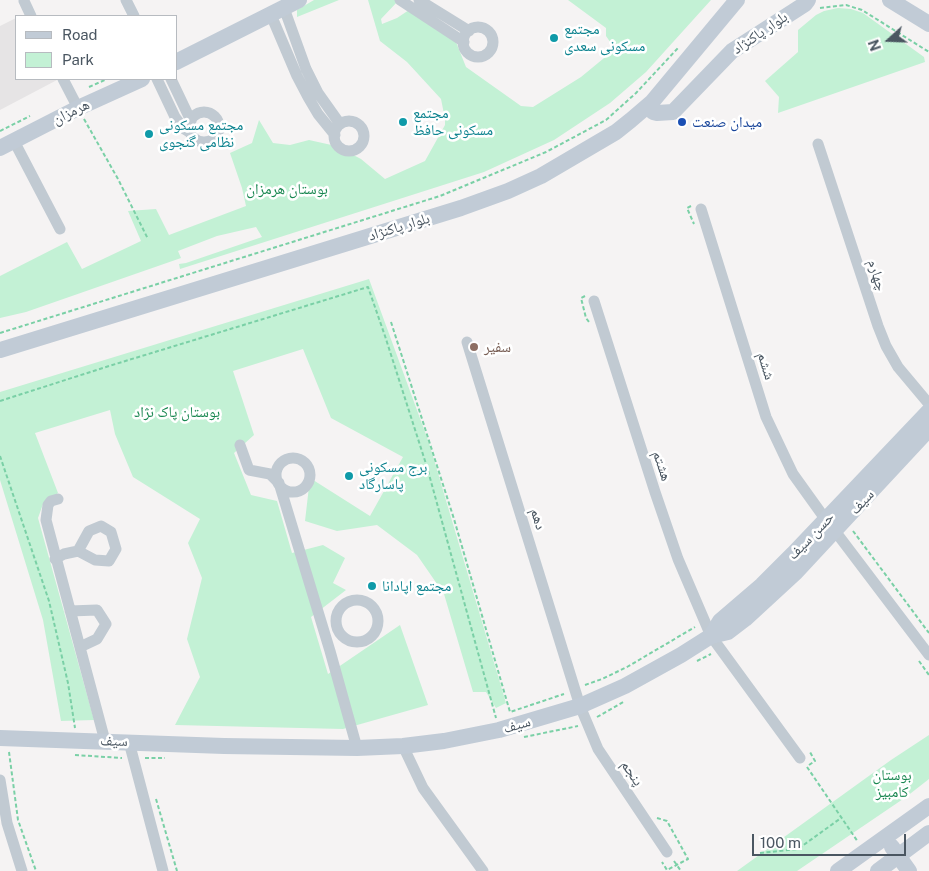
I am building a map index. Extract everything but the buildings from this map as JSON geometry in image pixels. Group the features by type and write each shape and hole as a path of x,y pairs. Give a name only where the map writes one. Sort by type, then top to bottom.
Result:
{"street":[{"path":"126,0 134,15"},
{"path":"419,0 469,31"},
{"name":"بلوار پاکنژاد","path":"0,350 508,192 564,164 616,132 652,102 737,0"},
{"path":"890,0 929,24"},
{"path":"24,1 31,15"},
{"path":"402,1 464,42"},
{"name":"بلوار پاکنژاد","path":"652,102 650,107 656,114 673,112 732,51 805,4 813,4"},
{"path":"178,61 287,5 301,72 318,114 337,130"},
{"path":"478,28 488,31 493,39 492,49 485,56 476,57 468,53 464,42 469,31 478,28"},
{"path":"700,45 706,54 715,58 732,51"},
{"path":"64,80 78,108"},
{"name":"هرمزان","path":"7,144 78,108 140,80"},
{"path":"156,80 175,117 183,128 191,127 171,80"},
{"path":"7,144 60,229"},
{"name":"چهارم","path":"818,144 886,346 898,367 929,404"},
{"name":"ششم","path":"701,209 766,417 793,474 929,655"},
{"name":"هشتم","path":"594,301 654,492 705,630 804,753"},
{"name":"دهم","path":"467,342 580,706"},
{"name":"حسن سیف","path":"705,630 720,621 831,526 929,411"},
{"name":"سیف","path":"831,526 929,429"},
{"path":"240,445 249,470 270,474 279,483 357,748"},
{"path":"58,498 51,501 46,511 46,520 105,741"},
{"path":"55,559 64,554 78,551"},
{"path":"70,611 97,610 106,624 97,639 80,647"},
{"name":"سیف","path":"4,744 78,740 224,746 357,748 444,742 499,730 580,706 647,674 705,630"},
{"path":"330,651 344,638"},
{"name":"پنجم","path":"580,706 598,749 667,852"},
{"path":"128,742 163,871"},
{"path":"403,746 423,788 483,871"},
{"path":"0,780 8,823 22,871"},
{"path":"838,871 862,846 885,837 929,806"},
{"path":"862,846 880,870 929,833"},
{"path":"885,837 909,871"}],"path":[{"path":"813,4 846,5 862,10 929,52"},
{"path":"0,333 440,196 546,152 606,120 636,94 683,43"},
{"path":"87,88 106,80"},
{"path":"78,108 118,179 148,239"},
{"path":"0,401 368,287 426,467 499,730"},
{"path":"391,322 454,519 510,712 571,691"},
{"path":"0,456 49,602 68,683 78,740"},
{"path":"853,531 929,633"},
{"path":"579,687 602,679 705,630"},
{"path":"696,662 714,652"},
{"path":"592,720 627,700"},
{"path":"4,744 18,820 36,871"},
{"path":"803,770 815,761 804,753"},
{"path":"804,753 841,818 862,846"},
{"path":"155,796 177,871"},
{"path":"760,853 798,849 841,818"},
{"path":"667,852 681,871"}],"shaded area":[{"path":"15,18 15,80 57,80 0,110 0,26"}],"green space":[{"path":"314,0 339,0 297,17 297,10"},
{"name":"بوستان هرمزان","path":"368,0 399,0 381,19 382,24 397,18 412,8 454,37 466,67 521,106 533,107 581,77 615,49 606,36 606,28 568,0 711,0 646,72 610,103 554,140 484,172 180,269 179,264 262,237 256,227 217,236 178,251 181,258 26,312 0,318 0,276 67,242 82,269 141,241 128,211 156,209 169,235 246,206 230,153 252,143 259,120 273,143 290,145 309,140 336,146 361,159 385,179 425,161 445,125 441,99 407,62 380,41"},
{"path":"838,8 851,9 863,13 924,57 925,62 778,113 779,97 765,81 798,52 798,30 816,15"},
{"name":"بوستان پاک نژاد","path":"369,279 429,443 506,703 496,708 486,692 473,692 444,594 417,555 377,525 337,531 305,521 310,478 370,516 403,457 331,418 303,349 233,371 254,435 234,453 251,495 277,501 292,553 323,545 345,558 333,583 346,590 311,617 328,674 400,625 428,705 343,729 175,725 200,677 187,639 202,578 188,543 200,519 133,477 115,434 110,410 35,433 58,493 43,504 38,518 94,720 61,721 43,620 0,480 0,392"},
{"name":"بوستان کامبیز","path":"929,735 929,779 906,797 797,871 737,871 891,760"}],"place":[{"name":"مجتمع مسکونی سعدی","path":"554,38"},
{"name":"مجتمع مسکونی حافظ","path":"403,122"},
{"name":"میدان صنعت","path":"682,122"},
{"name":"مجتمع مسکونی نظامی گنجوی","path":"149,134"},
{"name":"سفیر","path":"474,347"},
{"name":"برج مسکونی پاسارگاد","path":"349,476"},
{"name":"مجتمع اپادانا","path":"372,586"}]}
